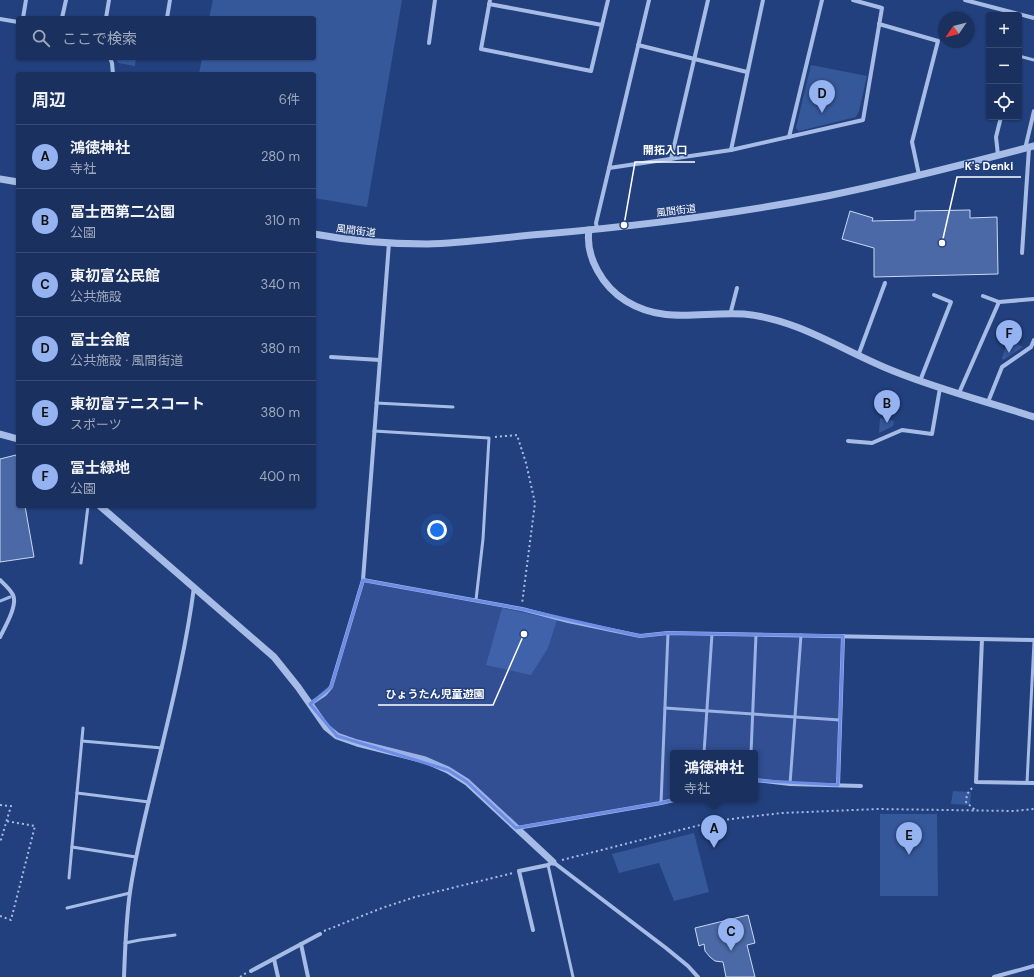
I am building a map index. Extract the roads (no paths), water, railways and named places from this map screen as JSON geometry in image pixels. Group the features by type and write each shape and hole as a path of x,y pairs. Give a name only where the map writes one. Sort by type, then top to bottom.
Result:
{"street":[{"path":"23,16 26,0"},
{"path":"62,16 66,0"},
{"path":"106,16 109,0"},
{"path":"167,16 170,0"},
{"path":"429,43 435,0"},
{"path":"602,25 489,2 481,49 591,71 608,0"},
{"path":"597,229 596,223 649,0"},
{"path":"671,159 708,0"},
{"path":"731,150 764,0"},
{"path":"789,137 822,0"},
{"path":"609,168 731,150 864,120 882,8 853,0"},
{"path":"872,6 874,0"},
{"path":"965,0 1034,18"},
{"path":"0,19 16,22"},
{"path":"879,24 938,41 912,142 919,175"},
{"path":"638,45 747,72"},
{"path":"111,60 113,72"},
{"path":"1022,253 1029,147 1034,110"},
{"path":"998,155 996,137 1000,120"},
{"name":"風間街道","path":"316,234 362,241 428,244 589,230 742,211 828,196 1029,147"},
{"path":"0,179 16,182"},
{"path":"589,230 587,241 590,256 601,275 612,290 625,301 645,311 659,315 674,316 744,314 772,320 809,331 858,356 896,373 1034,417"},
{"path":"310,704 325,694 331,687 363,580 389,243"},
{"path":"858,356 885,283"},
{"path":"730,315 737,288"},
{"path":"920,381 951,302 934,295"},
{"path":"983,296 999,302 1034,299"},
{"path":"959,393 999,302"},
{"path":"988,402 1002,367 1031,347 1034,340"},
{"path":"330,357 380,360"},
{"path":"848,442 872,443 902,430 932,434 940,388"},
{"path":"0,434 16,438"},
{"path":"102,508 274,657 298,686 326,727 337,736 356,743 425,760 448,770 467,782 516,828 551,864 666,948 688,966 698,977"},
{"path":"0,580 12,592 14,598 13,607 0,637"},
{"path":"363,580 522,609 568,621 640,636 668,633 756,634 1034,641"},
{"path":"124,977 125,944 130,893 136,857 188,631 194,587"},
{"path":"838,785 843,636"},
{"path":"982,639 976,782 1034,783"},
{"path":"758,780 790,784 861,786"},
{"path":"516,828 670,801"},
{"path":"533,930 519,871 551,864"},
{"path":"251,972 320,934"},
{"path":"301,944 308,977"},
{"path":"274,959 278,977"},
{"path":"994,977 1034,966"}],"lane":[{"path":"1022,57 1034,60"},
{"path":"376,403 453,407"},
{"path":"374,431 489,438 483,539 476,600"},
{"path":"81,563 88,508"},
{"path":"661,803 668,633"},
{"path":"704,750 712,634"},
{"path":"751,750 756,634"},
{"path":"790,784 801,635"},
{"path":"1027,783 1034,641"},
{"path":"665,708 840,720"},
{"path":"69,878 83,728"},
{"path":"82,741 162,748"},
{"path":"77,793 149,802"},
{"path":"72,847 136,857"},
{"path":"551,864 573,977"},
{"path":"67,908 130,893"},
{"path":"125,944 140,940 175,935"}],"waterway":[{"path":"0,601 10,597"}],"place":[{"name":"冨士会館","path":"822,113"},
{"name":"開拓入口","path":"624,225"},
{"name":"K's Denki","path":"942,243"},
{"name":"冨士緑地","path":"1009,353"},
{"name":"冨士西第二公園","path":"887,423"},
{"name":"ひょうたん児童遊園","path":"524,634"},
{"name":"鴻徳神社","path":"714,848"},
{"name":"東初富テニスコート","path":"909,855"},
{"name":"東初富公民館","path":"731,951"}]}
